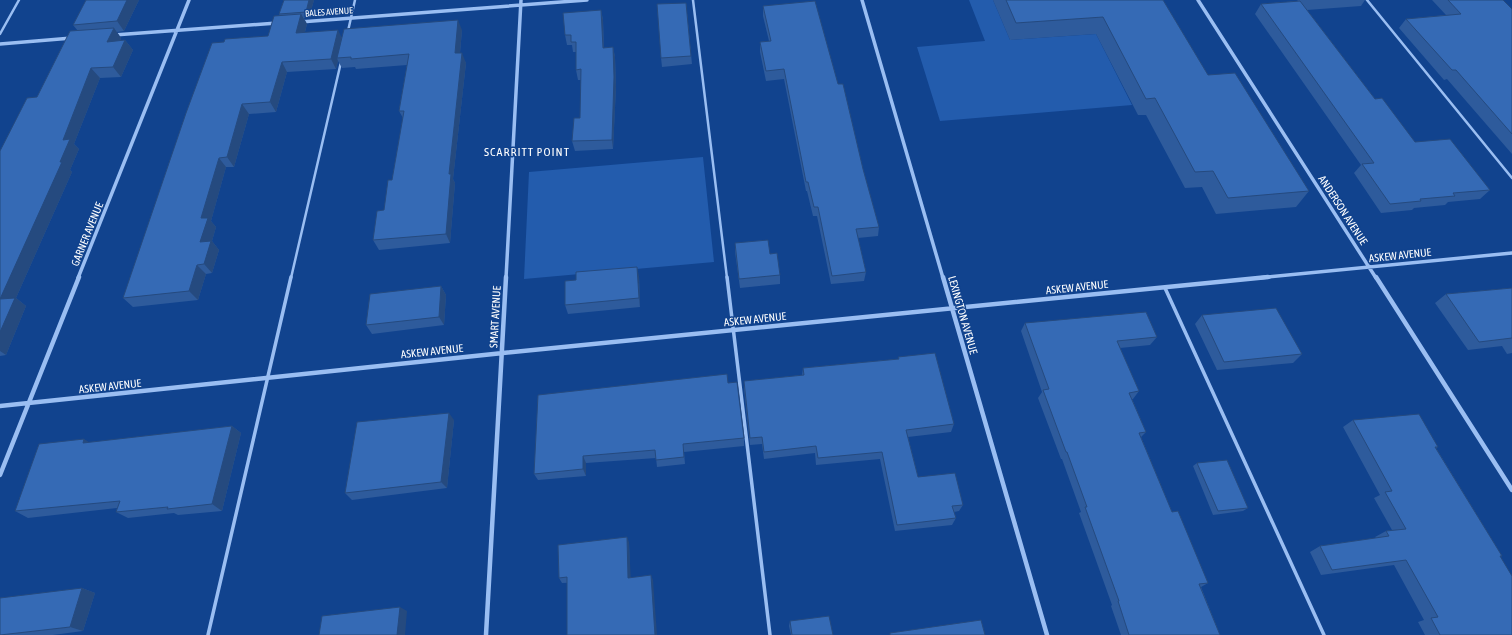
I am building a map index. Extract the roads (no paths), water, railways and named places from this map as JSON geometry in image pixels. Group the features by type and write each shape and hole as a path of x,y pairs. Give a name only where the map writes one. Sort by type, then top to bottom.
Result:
{"street":[{"name":"GARNER AVENUE","path":"0,475 189,0"},
{"name":"BALES AVENUE","path":"296,22 521,2 586,0"},
{"name":"LEXINGTON AVENUE","path":"862,0 1047,635"},
{"name":"ANDERSON AVENUE","path":"1198,0 1512,490"},
{"name":"SMART AVENUE","path":"486,635 521,2"},
{"path":"111,36 280,23"},
{"path":"0,44 79,38"},
{"name":"ASKEW AVENUE","path":"0,406 502,353 1512,253"}],"lane":[{"path":"0,34 19,0"},
{"path":"346,37 355,0"},
{"path":"693,0 770,635"},
{"path":"1367,0 1512,178"},
{"path":"208,635 342,58"},
{"path":"1165,288 1324,635"}],"district":[{"name":"SCARRITT POINT","path":"527,152"}]}
